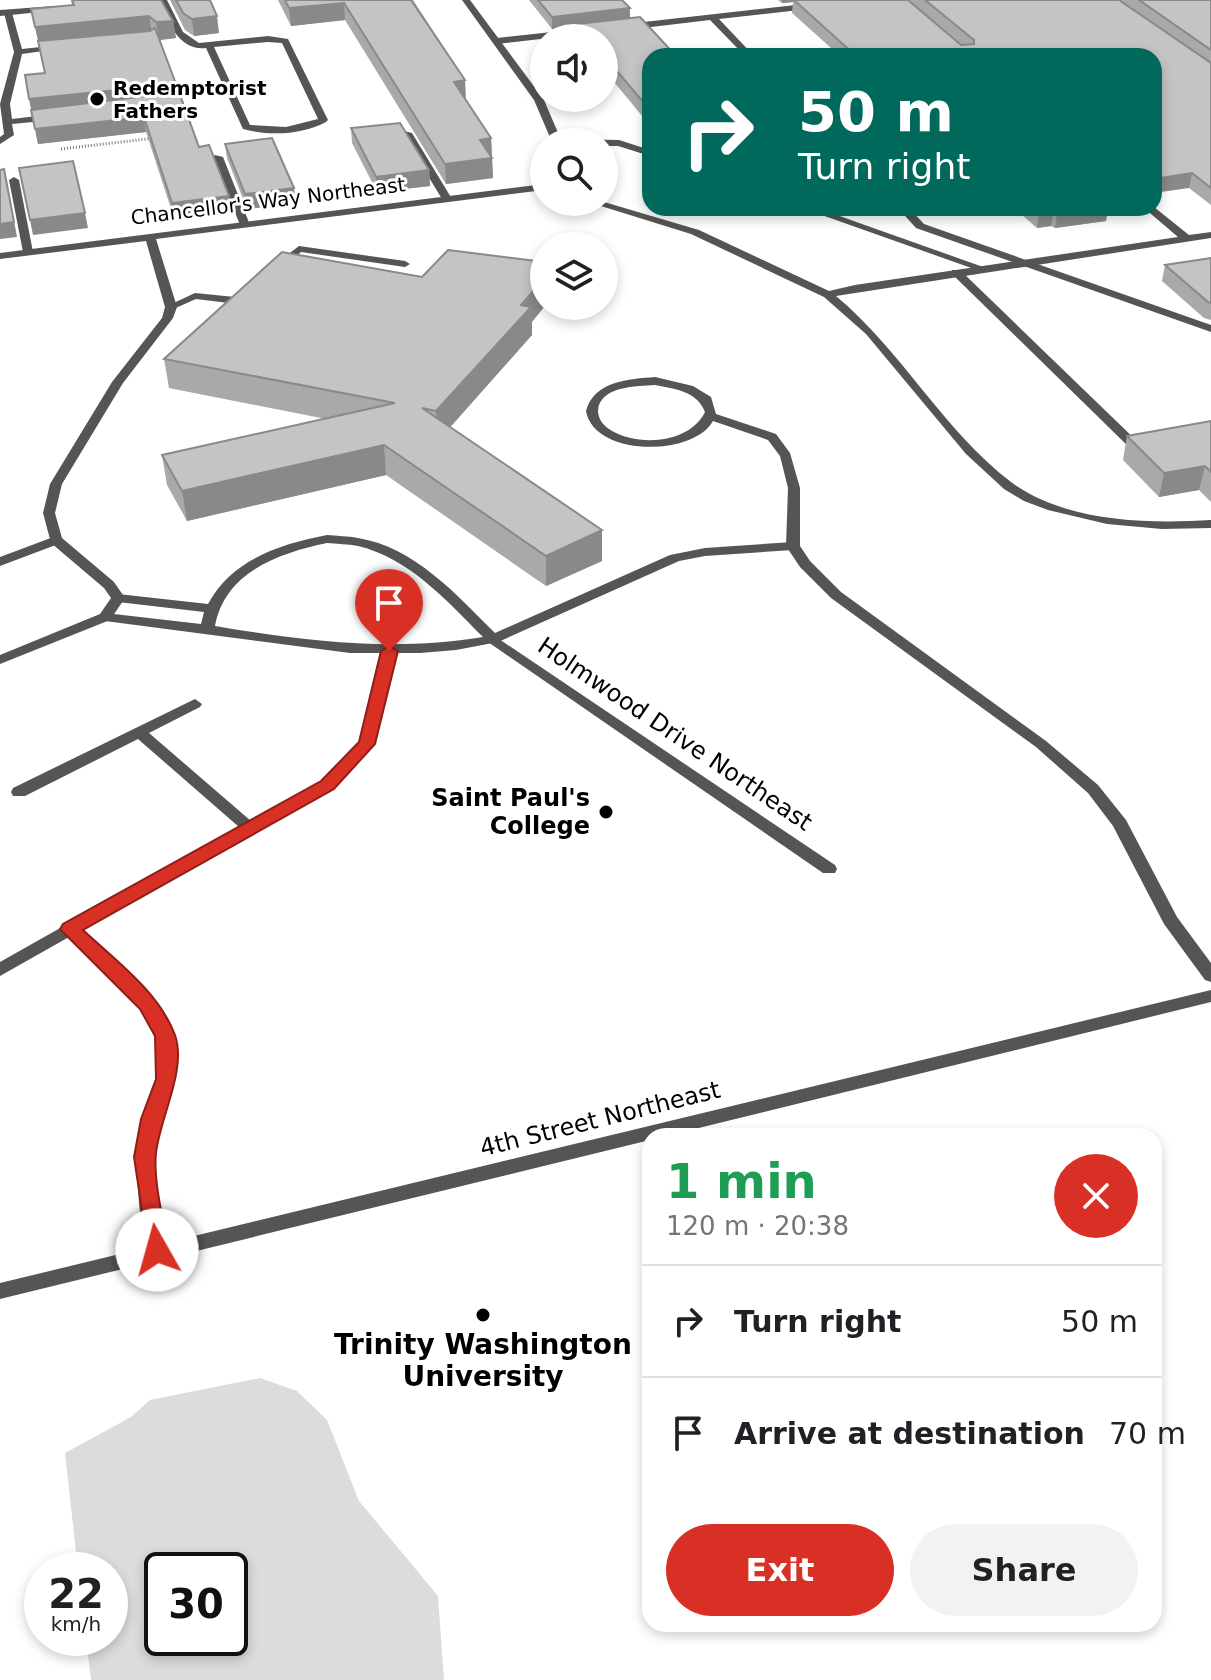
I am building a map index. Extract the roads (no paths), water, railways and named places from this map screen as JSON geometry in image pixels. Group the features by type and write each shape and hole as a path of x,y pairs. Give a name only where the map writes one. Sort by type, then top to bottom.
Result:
{"street":[{"path":"163,0 183,41 198,46 209,45 281,39 285,41 324,117 318,124 265,130 246,127 209,45"},
{"path":"466,0 539,100 551,128"},
{"path":"619,28 746,10 820,5"},
{"path":"0,141 9,135 5,104 18,52 5,9 65,7"},
{"path":"712,17 742,48"},
{"path":"497,41 530,37"},
{"path":"18,52 77,46"},
{"path":"8,122 69,115"},
{"path":"407,133 447,199"},
{"path":"618,143 642,150"},
{"path":"218,157 245,225"},
{"path":"14,180 28,252"},
{"name":"Chancellor's Way Northeast","path":"0,256 530,188"},
{"path":"618,209 695,232 828,295 869,330 980,461 1012,489 1051,506 1108,521 1144,526 1211,524"},
{"path":"830,216 981,268"},
{"path":"911,216 920,226 1211,329"},
{"path":"1159,216 1186,238"},
{"path":"828,295 981,268 1211,235"},
{"path":"150,237 171,307 167,318 118,382 56,484 49,513 56,540 109,585 118,598 210,608 207,629"},
{"path":"268,275 299,249 405,264"},
{"path":"956,272 1138,449 1152,446"},
{"path":"171,307 195,296 237,301 258,284"},
{"path":"655,381 674,384 704,397 711,407 712,417 707,427 695,435 657,444 618,438 602,431 589,412 593,402 617,386 655,381"},
{"path":"712,417 772,437 786,456 794,488 793,546 805,564 836,595 1041,744 1093,789 1120,824 1170,920 1211,976"},
{"name":"Holmwood Drive Northeast","path":"210,608 236,574 275,552 322,538 378,545 440,586 493,639 829,869"},
{"path":"0,562 56,540"},
{"path":"0,660 105,617 334,649 445,649 493,639 675,558 705,552 793,546"},
{"path":"105,617 118,598"},
{"path":"0,970 327,785 367,744 389,651"},
{"path":"19,792 195,704"},
{"path":"139,732 250,828"},
{"path":"70,929 148,1004 165,1036 166,1079 151,1119 145,1157 157,1250"},
{"name":"4th Street Northeast","path":"663,1128 1211,996"},
{"name":"4th Street Northeast","path":"0,1291 642,1133"}],"place":[{"name":"Redemptorist Fathers","path":"97,99"},
{"name":"Saint Paul's College","path":"606,812"},
{"name":"Trinity Washington University","path":"483,1315"}]}
